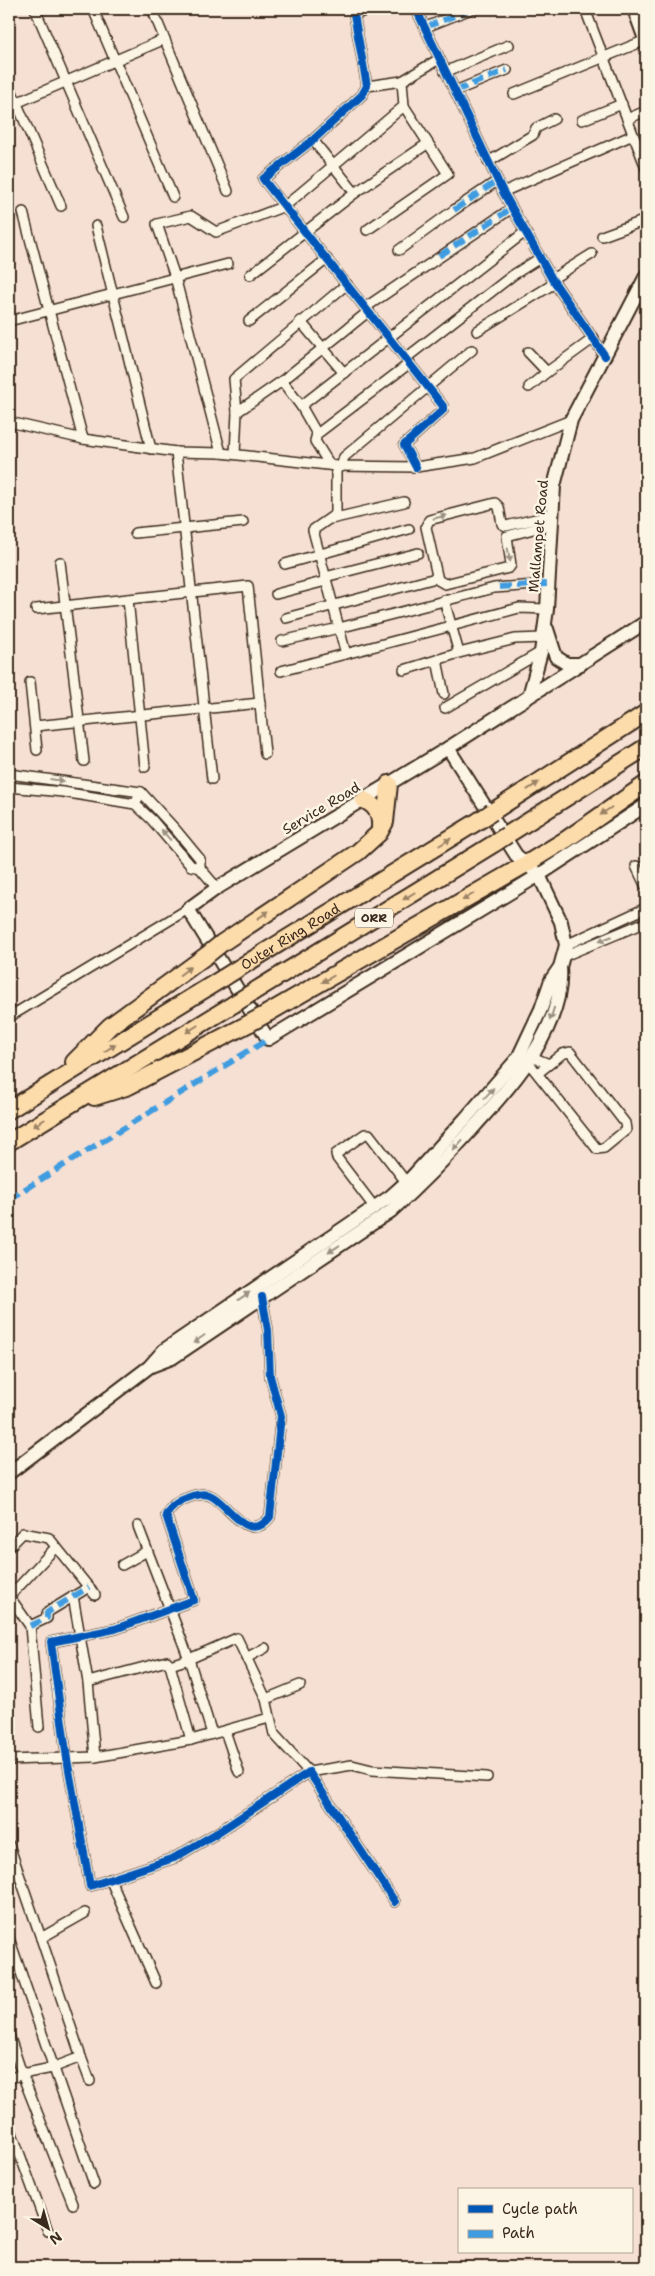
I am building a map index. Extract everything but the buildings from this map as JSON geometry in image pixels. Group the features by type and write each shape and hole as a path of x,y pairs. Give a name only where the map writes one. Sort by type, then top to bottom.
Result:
{"highway":[{"name":"Outer Ring Road","path":"9,1110 486,816 646,713"},
{"name":"Outer Ring Road","path":"9,1142 501,839 646,746"},
{"path":"54,1082 110,1026 222,943 358,852 379,833 385,822 390,784"},
{"path":"70,1104 129,1086 268,1013 526,864 646,784"},
{"path":"364,800 370,802 378,812 381,819 379,833"}],"main road":[{"path":"634,9 646,41"},
{"name":"Mallampet Road","path":"529,696 541,652 546,615 554,486 571,420 646,276"},
{"path":"546,615 550,642 556,657 567,664 582,663"},
{"name":"Service Road","path":"188,909 217,888 390,784 646,622"},
{"path":"149,1367 172,1358 391,1211 446,1158 513,1083 530,1059 550,1020 561,984 563,956 561,922 539,875 516,855 448,748"},
{"path":"188,909 268,1039 539,875 646,805"},
{"path":"9,1473 149,1367 164,1350 375,1208 406,1182 490,1092 518,1058 540,1009 550,980 563,956"}],"street":[{"path":"35,9 124,217"},
{"path":"93,9 174,197"},
{"path":"152,9 228,191"},
{"path":"368,9 354,12 367,86 362,95 313,140 263,179 390,337 444,408 404,445 416,467"},
{"path":"416,9 497,181 554,281 605,356"},
{"path":"426,28 471,9"},
{"path":"584,9 646,168"},
{"path":"13,104 165,39"},
{"path":"514,94 603,56 646,41"},
{"path":"445,72 509,45"},
{"path":"367,86 402,81 440,59"},
{"path":"454,91 507,70"},
{"path":"367,230 448,174 404,106 402,81"},
{"path":"9,85 13,104 61,206"},
{"path":"582,120 622,104"},
{"path":"221,453 175,278 158,224 191,216 216,232 285,206 404,106"},
{"path":"627,119 646,111"},
{"path":"488,162 533,134 536,128 554,118"},
{"path":"503,192 633,135"},
{"path":"313,140 355,193"},
{"path":"250,275 355,193 427,144"},
{"path":"399,250 497,181"},
{"path":"237,412 282,381 367,309 512,208"},
{"path":"23,212 83,439"},
{"path":"602,236 646,220"},
{"path":"96,226 151,449"},
{"path":"301,406 525,232"},
{"path":"477,331 592,254"},
{"path":"346,654 313,530 336,514 335,466 315,441 317,434 513,275 540,258"},
{"path":"250,321 327,259"},
{"path":"9,321 228,264"},
{"path":"235,454 237,412 234,379 300,321 347,284"},
{"path":"300,321 344,373"},
{"path":"529,386 594,338"},
{"path":"335,466 472,350"},
{"path":"528,352 547,372"},
{"path":"282,381 301,406 317,434"},
{"path":"9,421 83,439 176,452 235,454 335,466 416,467 474,458 571,420"},
{"path":"176,452 212,778"},
{"path":"328,519 404,502"},
{"path":"495,503 499,507 502,524 506,526 552,520 507,536 511,565 509,568 445,584 438,580 426,527 429,520 495,503"},
{"path":"135,533 243,522"},
{"path":"285,564 409,529"},
{"path":"276,594 418,553"},
{"path":"60,562 84,761"},
{"path":"286,618 432,578"},
{"path":"282,641 494,588 548,584"},
{"path":"36,609 248,586 265,754"},
{"path":"128,599 146,767"},
{"path":"444,600 450,627 459,653"},
{"path":"281,671 519,608 546,615"},
{"path":"404,670 459,653 515,639 543,638"},
{"path":"445,708 541,652"},
{"path":"437,660 444,694"},
{"path":"30,682 37,750"},
{"path":"35,726 260,703"},
{"path":"9,774 141,792 176,830 200,860 200,868"},
{"path":"9,787 63,792 135,804 152,820 191,866 200,868 217,888"},
{"path":"135,804 141,792"},
{"path":"636,866 646,887"},
{"path":"563,956 646,908"},
{"name":"Service Road","path":"9,1017 188,909"},
{"path":"563,956 646,922"},
{"path":"530,1059 538,1073 597,1149 604,1148 624,1132 626,1128 625,1123 572,1054 565,1052 538,1073"},
{"path":"530,1059 549,1064"},
{"path":"375,1208 337,1158 336,1154 364,1134 369,1134 406,1182"},
{"path":"262,1297 268,1330 270,1376 281,1416 270,1517 264,1525 257,1528 248,1526 235,1518 212,1496 196,1494 178,1501 170,1508 166,1515 194,1600 116,1629 51,1642 67,1759 90,1886 174,1858 217,1833 309,1772 352,1765 372,1770 487,1777"},
{"path":"138,1526 190,1659 212,1734"},
{"path":"9,1547 23,1533 49,1538 96,1595"},
{"path":"39,1727 30,1626 10,1600 56,1547"},
{"path":"122,1565 148,1551"},
{"path":"30,1626 47,1618 47,1613 51,1610 89,1587"},
{"path":"73,1596 88,1682 95,1758"},
{"path":"170,1665 190,1659 237,1638 266,1699 274,1734 309,1772 395,1902"},
{"path":"246,1658 265,1648"},
{"path":"88,1682 167,1661 170,1665 191,1740"},
{"path":"266,1699 300,1685"},
{"path":"9,1760 95,1758 191,1740 269,1718"},
{"path":"225,1731 238,1772"},
{"path":"9,1845 90,2081"},
{"path":"110,1879 156,1983"},
{"path":"41,1938 85,1913"},
{"path":"9,1938 52,2068 94,2184"},
{"path":"9,2035 22,2074 73,2204"},
{"path":"9,2079 22,2074 52,2068 81,2057"},
{"path":"9,2125 48,2231"}],"marked path":[{"path":"426,27 471,9"},
{"path":"455,91 507,70"},
{"path":"454,210 497,181"},
{"path":"439,256 512,208"},
{"path":"499,587 548,584"},
{"path":"9,1199 268,1039"},
{"path":"30,1626 47,1618 47,1613 51,1610 89,1587"}],"cycle path":[{"path":"353,9 367,86 362,95 313,140 263,179 443,406 443,410 404,445 416,467"},
{"path":"416,9 503,192 552,279 605,356"},
{"path":"262,1297 268,1330 270,1376 281,1416 270,1517 255,1527 240,1521 220,1502 207,1495 200,1494 177,1502 166,1515 194,1600 115,1629 51,1642 67,1759 90,1886 174,1858 217,1833 309,1772 395,1902"}]}
